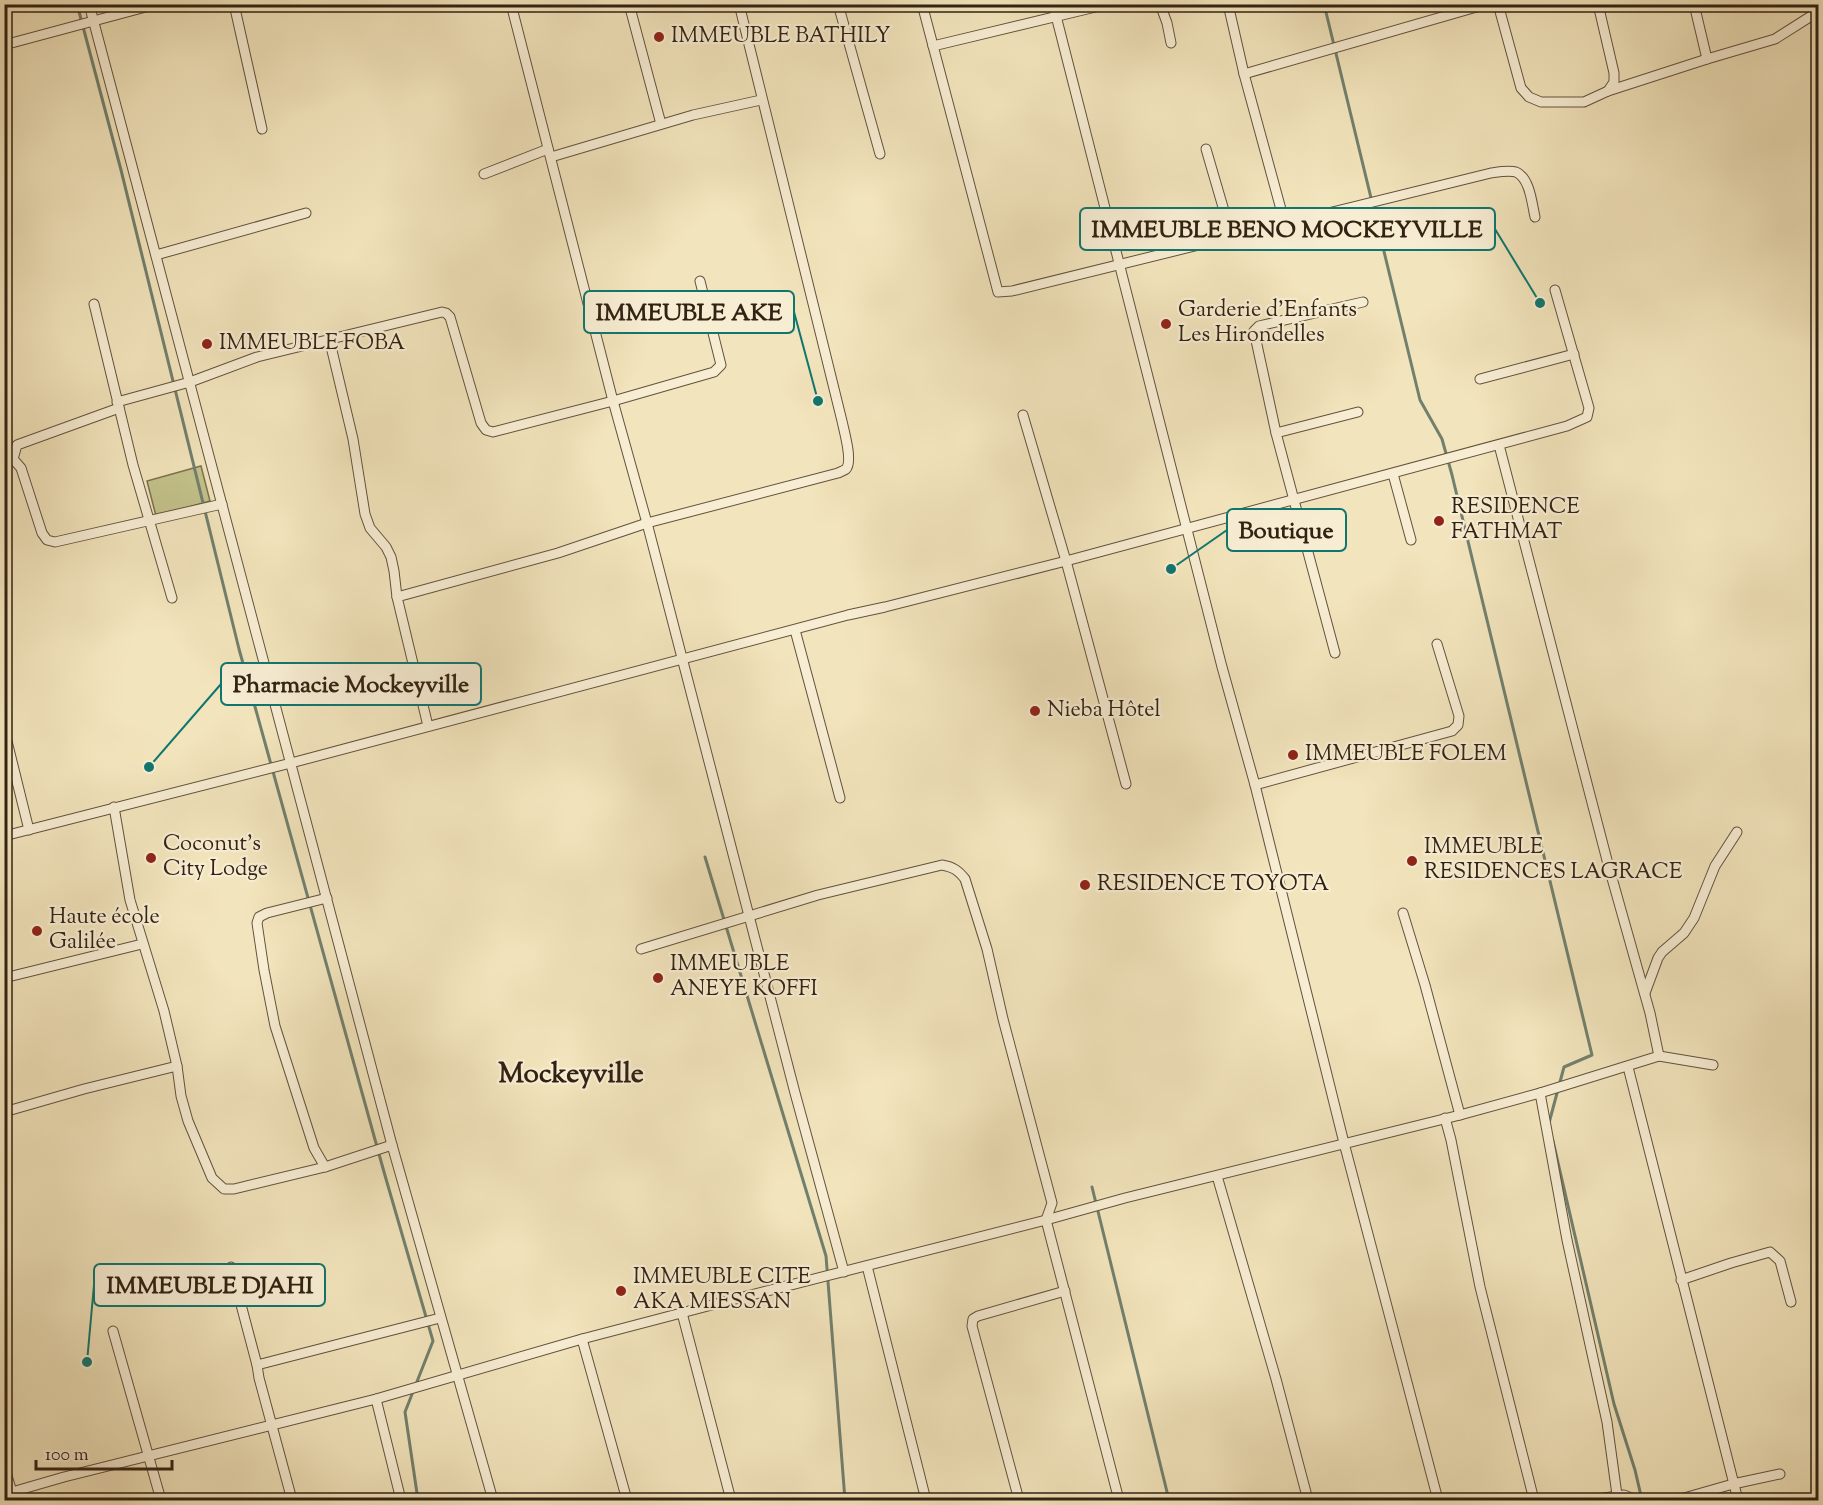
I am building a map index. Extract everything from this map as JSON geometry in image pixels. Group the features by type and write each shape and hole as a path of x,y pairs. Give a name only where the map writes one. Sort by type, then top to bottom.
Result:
{"street":[{"path":"89,4 392,1145 493,1500"},
{"path":"4,45 157,4"},
{"path":"234,4 261,129"},
{"path":"511,4 613,401 844,1272"},
{"path":"629,4 661,124"},
{"path":"397,597 558,554 647,523 838,473 848,466 849,459 842,421 739,4"},
{"path":"838,4 880,154"},
{"path":"922,4 998,292 1012,291 1232,238 1491,173 1513,171 1521,175 1527,186 1535,217"},
{"path":"1053,4 1222,667 1255,784 1344,1143 1438,1500"},
{"path":"933,46 1108,4"},
{"path":"1160,4 1172,43"},
{"path":"1228,4 1285,224"},
{"path":"1245,74 1488,4"},
{"path":"1498,4 1521,87 1529,97 1541,102 1584,102 1608,91 1775,39 1816,13 1818,6"},
{"path":"1598,4 1614,73 1614,82 1608,91"},
{"path":"1694,4 1707,59"},
{"path":"484,174 550,153 761,100"},
{"path":"1206,149 1232,238"},
{"path":"156,255 306,213"},
{"path":"222,504 55,542 47,540 42,533 21,468 9,458 17,445 118,405 257,357 442,312 450,317 481,423 486,430 493,432 613,401 719,369 721,365 699,281"},
{"path":"4,836 291,763 848,615 1066,561 1567,426 1587,417 1589,408 1555,290"},
{"path":"1335,653 1276,433 1254,330 1259,326 1363,302"},
{"path":"94,304 118,405 172,598"},
{"path":"329,338 353,439 365,514 370,528 386,547 391,557 397,597 428,726"},
{"path":"1480,379 1574,354"},
{"path":"1276,433 1358,412"},
{"path":"1023,415 1066,561 1126,784"},
{"path":"1499,445 1608,864 1645,993 1659,1056"},
{"path":"1393,474 1411,540"},
{"path":"795,630 840,798"},
{"path":"1255,784 1452,731 1458,726 1459,716 1437,644"},
{"path":"5,730 29,830"},
{"path":"114,807 130,900 164,1011 177,1066 181,1096 202,1159 217,1185 224,1189 234,1189 325,1167 392,1145"},
{"path":"1645,993 1658,958 1684,933 1694,918 1715,866 1737,832"},
{"path":"641,949 818,895 942,866 950,866 958,870 965,879 987,949 1003,1019 1052,1203 1046,1220 1119,1500"},
{"path":"325,1167 314,1148 275,1026 257,923 259,916 327,898"},
{"path":"1403,913 1460,1115"},
{"path":"4,978 142,944"},
{"path":"4,1466 8,1494 376,1399 582,1339 1125,1198 1460,1115 1659,1056 1713,1065"},
{"path":"4,1112 177,1066"},
{"path":"1628,1067 1738,1500"},
{"path":"1540,1093 1567,1240 1607,1422 1617,1495"},
{"path":"1445,1118 1480,1287 1534,1500"},
{"path":"1217,1176 1276,1379 1308,1500"},
{"path":"1681,1280 1770,1252 1780,1261 1791,1302"},
{"path":"867,1266 926,1500"},
{"path":"231,1267 292,1500"},
{"path":"1019,1500 972,1326 974,1319 978,1316 1065,1291"},
{"path":"682,1313 731,1500"},
{"path":"257,1365 440,1318"},
{"path":"113,1331 161,1500"},
{"path":"582,1339 627,1500"},
{"path":"376,1399 401,1500"},
{"path":"1677,1500 1779,1474"},
{"path":"1591,1500 1617,1495 1636,1500"}],"shaded area":[{"path":"201,466 210,501 156,516 147,481"}],"waterway":[{"path":"77,4 121,170 239,649 433,1341 405,1412 418,1500"},
{"path":"1324,4 1420,400 1442,439 1452,475 1592,1055 1564,1067 1549,1123"},
{"path":"705,857 826,1256 845,1500"},
{"path":"1553,1141 1614,1404 1642,1500"},
{"path":"1092,1187 1169,1500"}],"place":[{"name":"IMMEUBLE BATHILY","path":"659,37"},
{"name":"IMMEUBLE BENO MOCKEYVILLE","path":"1540,303"},
{"name":"Garderie d'Enfants Les Hirondelles","path":"1166,324"},
{"name":"IMMEUBLE FOBA","path":"207,344"},
{"name":"IMMEUBLE AKE","path":"818,401"},
{"name":"RESIDENCE FATHMAT","path":"1439,521"},
{"name":"Boutique","path":"1171,569"},
{"name":"Nieba Hôtel","path":"1035,711"},
{"name":"IMMEUBLE FOLEM","path":"1293,755"},
{"name":"Pharmacie Mockeyville","path":"149,767"},
{"name":"Coconut’s City Lodge","path":"151,858"},
{"name":"IMMEUBLE RESIDENCES LAGRACE","path":"1412,861"},
{"name":"RESIDENCE TOYOTA","path":"1085,885"},
{"name":"Haute école Galilée","path":"37,931"},
{"name":"IMMEUBLE ANEYE KOFFI","path":"658,978"},
{"name":"IMMEUBLE CITE AKA MIESSAN","path":"621,1291"},
{"name":"IMMEUBLE DJAHI","path":"87,1362"}],"district":[{"name":"Mockeyville","path":"571,1075"}]}
